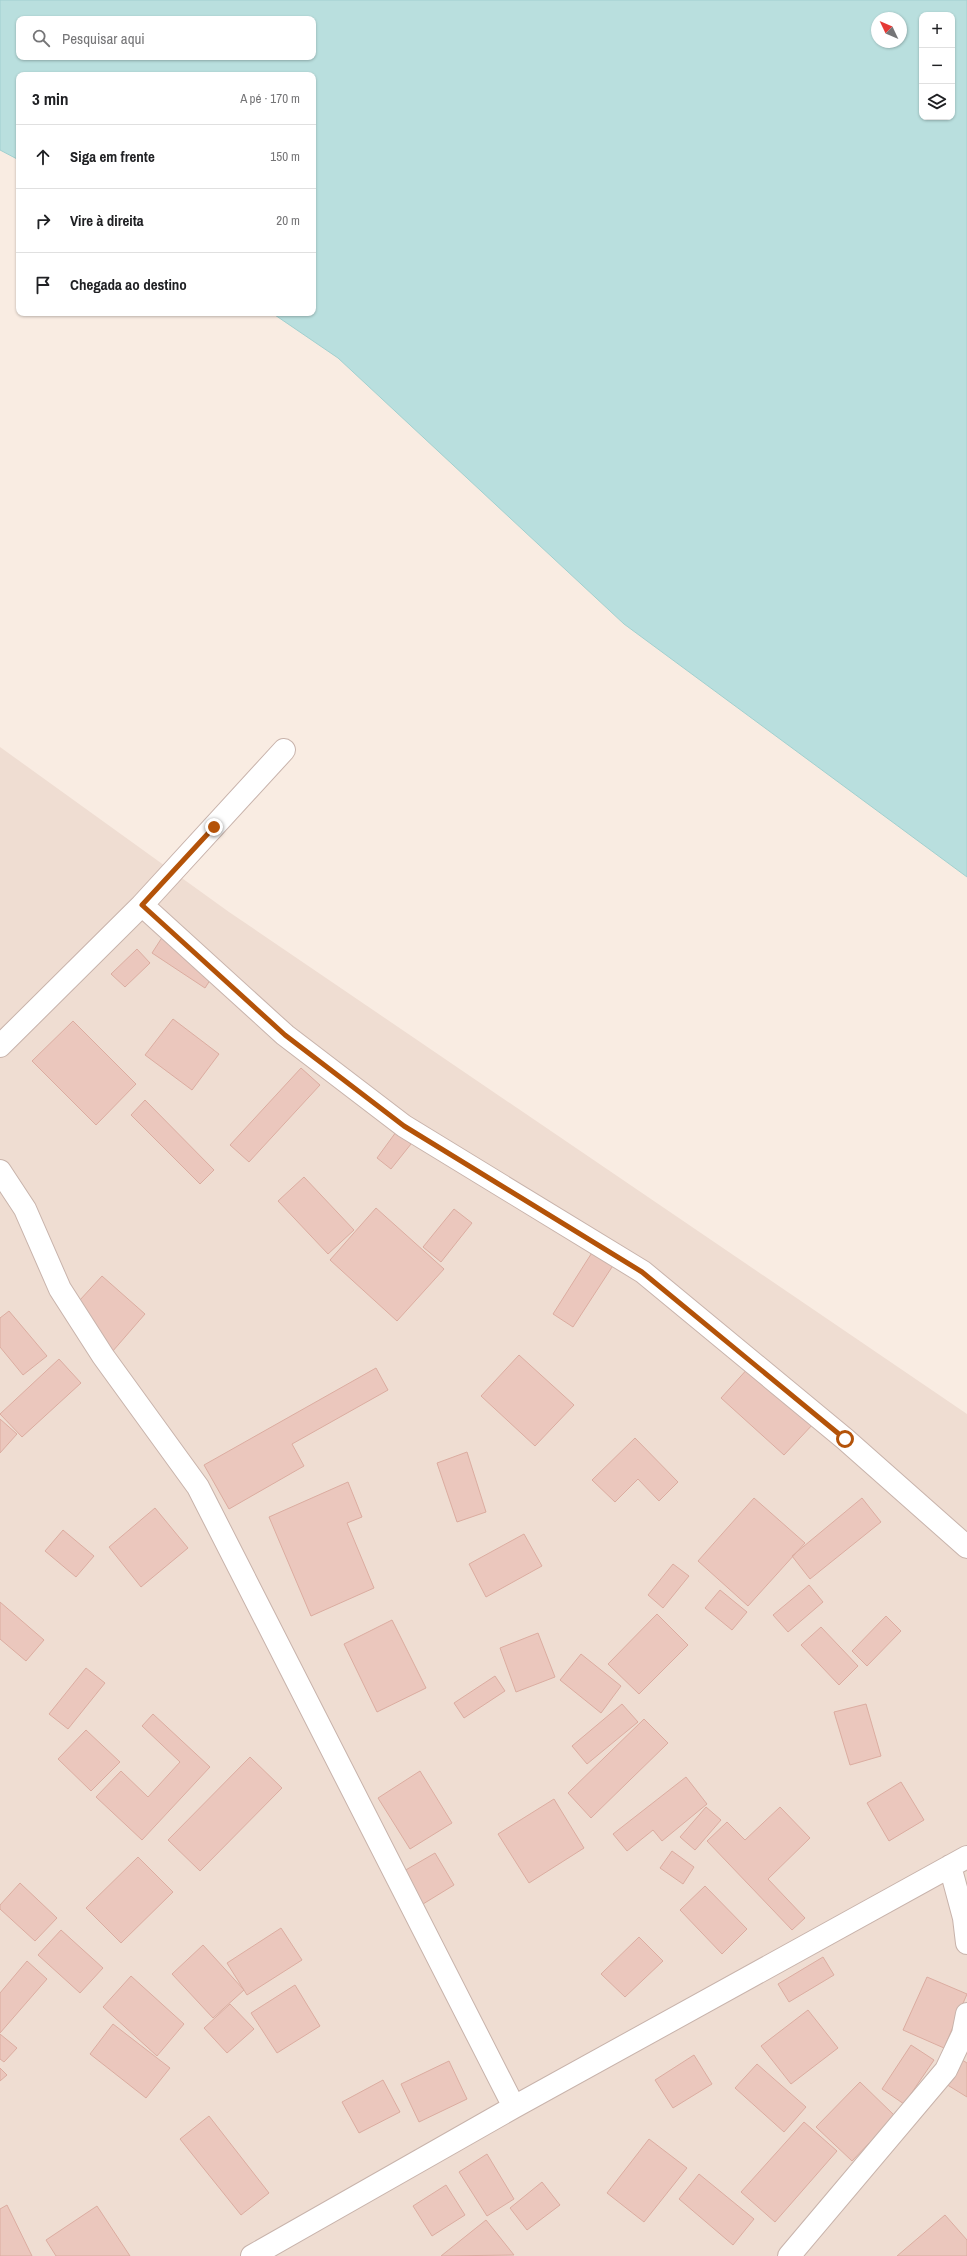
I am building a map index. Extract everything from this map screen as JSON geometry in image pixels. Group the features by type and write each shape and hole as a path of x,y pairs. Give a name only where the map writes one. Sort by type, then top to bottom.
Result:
{"street":[{"path":"0,1046 142,905 284,750"},
{"path":"142,905 285,1035 404,1126 642,1272 845,1439 967,1547"},
{"path":"0,1171 25,1209 60,1289 103,1356 198,1487 514,2106"},
{"path":"252,2256 514,2106 958,1862 967,1943"},
{"path":"789,2256 946,2070 963,2034 967,2014"}],"shaded area":[{"path":"0,747 229,912 967,1414 967,2256 0,2256"}],"water":[{"path":"0,0 967,0 967,877 624,624 338,358 276,316 316,316 316,72 16,72 16,158 0,150"}],"building":[{"path":"163,936 216,971 205,988 152,953"},
{"path":"137,949 150,963 125,987 111,974"},
{"path":"173,1019 219,1054 192,1090 145,1055"},
{"path":"73,1021 136,1084 96,1125 32,1061"},
{"path":"301,1068 320,1085 249,1162 230,1145"},
{"path":"145,1100 214,1170 200,1184 131,1115"},
{"path":"396,1132 411,1144 391,1169 377,1158"},
{"path":"304,1177 354,1230 328,1254 278,1201"},
{"path":"376,1208 444,1269 397,1321 330,1260"},
{"path":"454,1209 472,1223 441,1262 423,1247"},
{"path":"593,1251 614,1264 573,1327 553,1314"},
{"path":"102,1276 145,1314 112,1352 68,1313"},
{"path":"9,1311 47,1356 23,1375 0,1347 0,1318"},
{"path":"519,1355 574,1405 535,1446 481,1396"},
{"path":"59,1359 81,1383 22,1437 0,1414"},
{"path":"750,1366 814,1423 784,1455 721,1398"},
{"path":"376,1368 388,1390 292,1444 304,1466 229,1509 204,1465"},
{"path":"0,1419 17,1434 0,1453"},
{"path":"635,1438 678,1482 659,1501 638,1479 615,1502 592,1480"},
{"path":"467,1452 486,1512 457,1522 437,1463"},
{"path":"348,1482 362,1517 347,1523 374,1588 311,1616 269,1517"},
{"path":"754,1498 805,1543 748,1606 698,1561"},
{"path":"862,1498 881,1522 810,1579 792,1556"},
{"path":"155,1508 188,1548 141,1587 109,1547"},
{"path":"63,1530 94,1556 76,1577 45,1551"},
{"path":"524,1534 542,1566 486,1597 469,1564"},
{"path":"673,1564 689,1576 663,1608 648,1595"},
{"path":"809,1585 823,1602 788,1632 773,1615"},
{"path":"720,1590 747,1612 732,1630 705,1608"},
{"path":"0,1602 44,1640 26,1661 0,1639"},
{"path":"657,1614 688,1645 639,1694 608,1664"},
{"path":"886,1616 901,1631 867,1666 852,1651"},
{"path":"392,1620 426,1688 377,1712 344,1644"},
{"path":"821,1627 858,1666 839,1685 801,1645"},
{"path":"538,1633 555,1677 516,1692 500,1648"},
{"path":"581,1654 621,1686 601,1713 560,1680"},
{"path":"86,1668 105,1683 68,1729 49,1714"},
{"path":"495,1676 505,1691 464,1718 454,1703"},
{"path":"622,1704 638,1722 587,1764 572,1746"},
{"path":"866,1704 881,1756 850,1765 834,1712"},
{"path":"153,1714 210,1767 142,1840 96,1797 121,1771 148,1797 180,1762 142,1726"},
{"path":"644,1719 668,1743 591,1818 568,1793"},
{"path":"86,1730 120,1762 91,1791 58,1759"},
{"path":"250,1757 282,1788 200,1871 168,1840"},
{"path":"420,1771 452,1823 410,1849 378,1798"},
{"path":"686,1777 707,1804 662,1841 653,1830 627,1851 613,1834"},
{"path":"901,1782 924,1820 889,1841 867,1803"},
{"path":"554,1799 584,1848 529,1883 498,1834"},
{"path":"706,1807 721,1820 695,1850 680,1837"},
{"path":"780,1807 810,1838 768,1879 805,1918 792,1930 707,1841 727,1822 745,1840"},
{"path":"672,1851 694,1867 683,1884 660,1868"},
{"path":"435,1853 454,1885 423,1904 404,1871"},
{"path":"138,1857 173,1892 121,1943 86,1908"},
{"path":"20,1883 57,1918 35,1941 0,1909 0,1905"},
{"path":"705,1886 747,1929 722,1954 680,1910"},
{"path":"281,1928 302,1960 247,1995 227,1963"},
{"path":"61,1930 103,1968 80,1993 38,1955"},
{"path":"639,1937 663,1961 625,1997 601,1974"},
{"path":"203,1945 244,1990 213,2018 172,1974"},
{"path":"823,1957 834,1975 789,2002 778,1984"},
{"path":"27,1961 47,1979 0,2033 0,1993"},
{"path":"131,1976 184,2024 157,2056 103,2007"},
{"path":"927,1977 967,1994 944,2048 903,2030"},
{"path":"295,1985 320,2026 277,2053 251,2013"},
{"path":"230,2004 254,2029 227,2053 204,2028"},
{"path":"808,2010 838,2048 791,2084 761,2046"},
{"path":"113,2024 170,2068 146,2098 90,2054"},
{"path":"0,2034 17,2048 4,2062 0,2059"},
{"path":"911,2045 934,2060 904,2104 882,2089"},
{"path":"694,2055 712,2084 673,2108 655,2080"},
{"path":"956,2056 967,2063 967,2097 941,2081"},
{"path":"449,2061 467,2099 419,2122 401,2084"},
{"path":"757,2064 806,2107 784,2132 735,2088"},
{"path":"0,2068 7,2075 0,2081"},
{"path":"383,2080 400,2112 359,2133 342,2102"},
{"path":"860,2082 895,2116 852,2161 816,2127"},
{"path":"209,2116 269,2193 241,2215 180,2139"},
{"path":"804,2122 837,2151 775,2222 741,2192"},
{"path":"649,2139 687,2168 644,2222 607,2193"},
{"path":"487,2154 514,2199 487,2216 459,2172"},
{"path":"699,2174 754,2219 733,2245 679,2199"},
{"path":"542,2182 560,2205 527,2230 510,2208"},
{"path":"446,2185 465,2215 432,2236 413,2206"},
{"path":"7,2205 32,2256 0,2256 0,2209"},
{"path":"97,2206 130,2256 56,2256 46,2240"},
{"path":"945,2215 967,2240 967,2256 897,2256"},
{"path":"486,2220 514,2255 441,2256"}],"route":[{"path":"214,827 142,905 285,1035 404,1126 642,1272 845,1439"}]}
